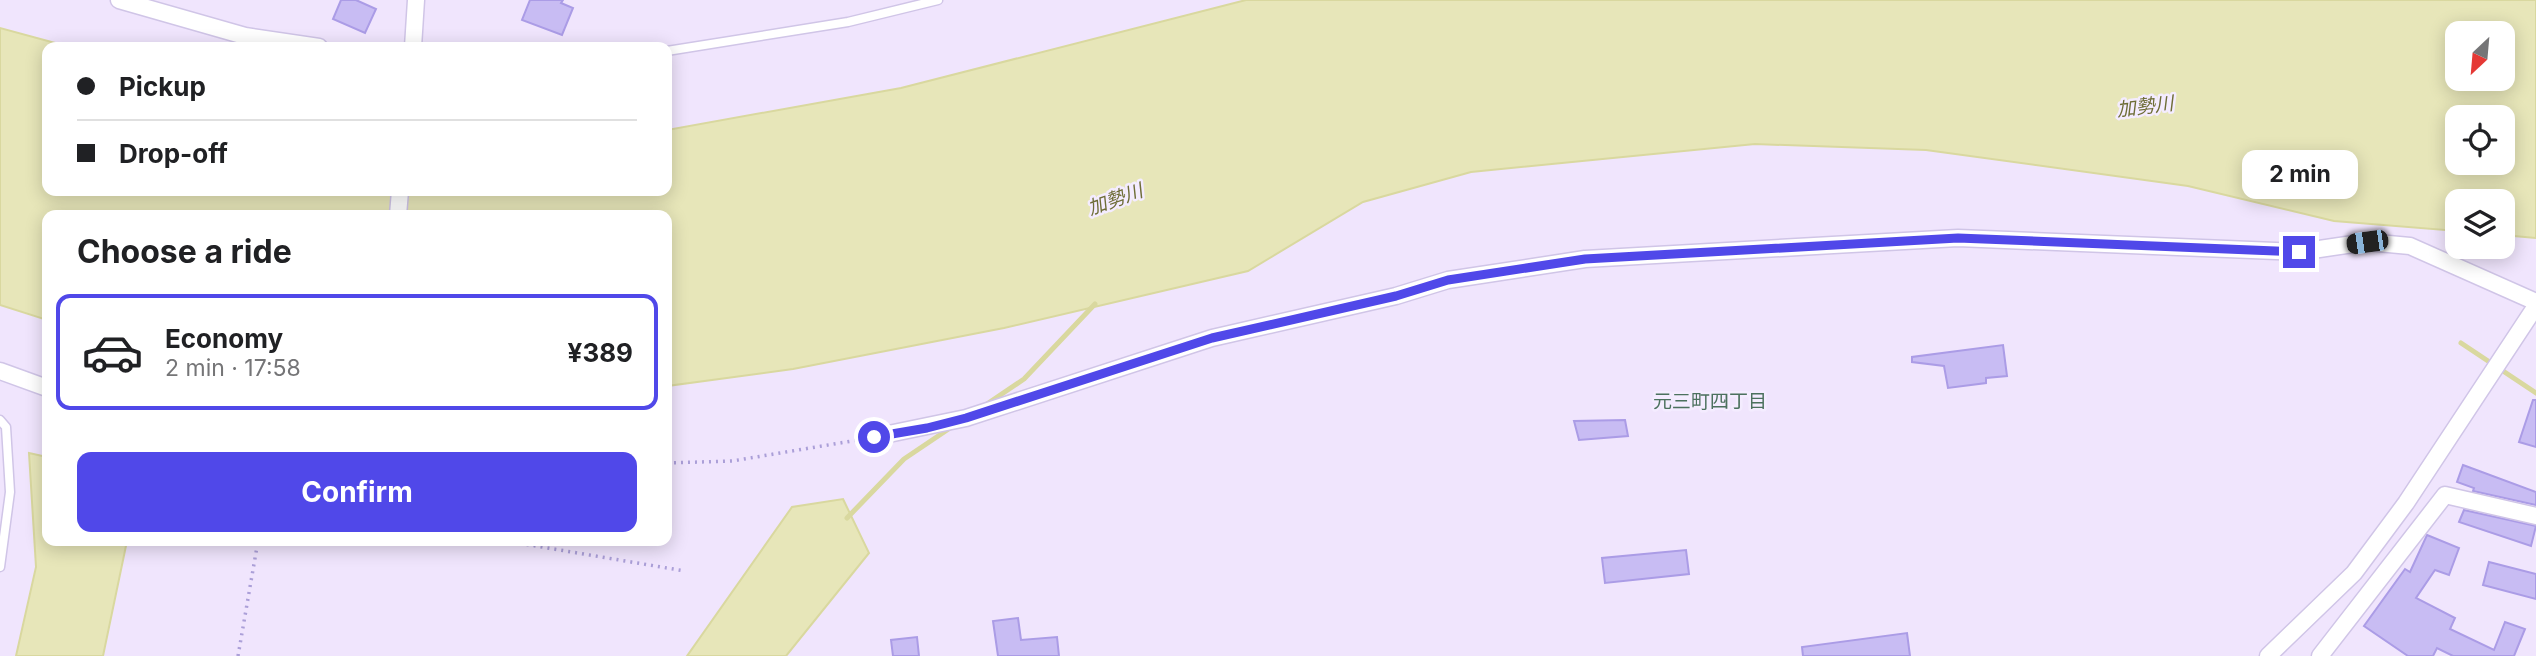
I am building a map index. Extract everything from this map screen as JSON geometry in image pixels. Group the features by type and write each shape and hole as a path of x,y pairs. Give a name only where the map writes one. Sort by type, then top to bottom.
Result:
{"street":[{"path":"119,0 245,36 285,42"},
{"path":"413,42 416,0"},
{"path":"874,437 966,418 1212,338 1396,296 1448,280 1585,259 1958,238 2299,252 2367,242 2410,246 2536,304 2406,503 2354,573 2268,656"},
{"path":"0,372 42,385"},
{"path":"2320,656 2445,495 2536,516"}],"lane":[{"path":"672,50 848,22 938,0"},
{"path":"0,420 6,428 10,492 0,567"}],"path":[{"path":"672,463 732,461 874,437"},
{"path":"238,656 257,546"},
{"path":"536,546 685,571"}],"water":[{"name":"加勢川","path":"1246,0 2536,0 2536,238 2515,236 2515,189 2445,189 2445,230 2334,221 2188,186 1926,150 1755,144 1471,172 1363,202 1248,271 1004,328 793,369 672,385 672,210 42,210 42,318 0,305 0,28 52,42 42,42 42,196 672,196 672,129 901,88"},
{"path":"29,453 42,456 42,546 126,546 103,656 16,656 36,567"},
{"path":"843,499 869,553 786,656 687,656 792,507"}],"building":[{"path":"341,0 356,0 376,9 365,33 333,19"},
{"path":"530,0 563,0 561,3 573,8 562,35 522,20"},
{"path":"2003,345 2007,376 1986,378 1986,383 1948,388 1944,366 1912,362 1912,357"},
{"path":"2533,400 2536,400 2536,447 2519,442"},
{"path":"1625,420 1628,436 1579,440 1574,421"},
{"path":"2463,465 2536,492 2536,505 2473,491 2474,488 2457,482"},
{"path":"2464,510 2536,526 2531,546 2459,522"},
{"path":"2427,535 2459,548 2449,575 2435,570 2416,598 2455,618 2450,629 2494,650 2505,622 2525,629 2514,656 2453,656 2437,648 2433,656 2408,656 2364,626 2405,569 2410,572"},
{"path":"1686,550 1689,574 1605,583 1602,558"},
{"path":"2489,562 2536,574 2536,599 2483,585"},
{"path":"1018,618 1021,640 1057,637 1059,656 998,656 993,621"},
{"path":"1907,633 1910,656 1803,656 1802,647"},
{"path":"917,637 919,656 893,656 891,640"}],"waterway":[{"path":"984,406 1024,379 1095,304"},
{"path":"2461,343 2536,393"},
{"path":"847,518 904,459 953,426"}],"district":[{"name":"元三町四丁目","path":"1710,401"}],"route":[{"path":"874,437 966,418 1212,338 1396,296 1448,280 1585,259 1958,238 2068,241 2192,250 2299,252"}]}
